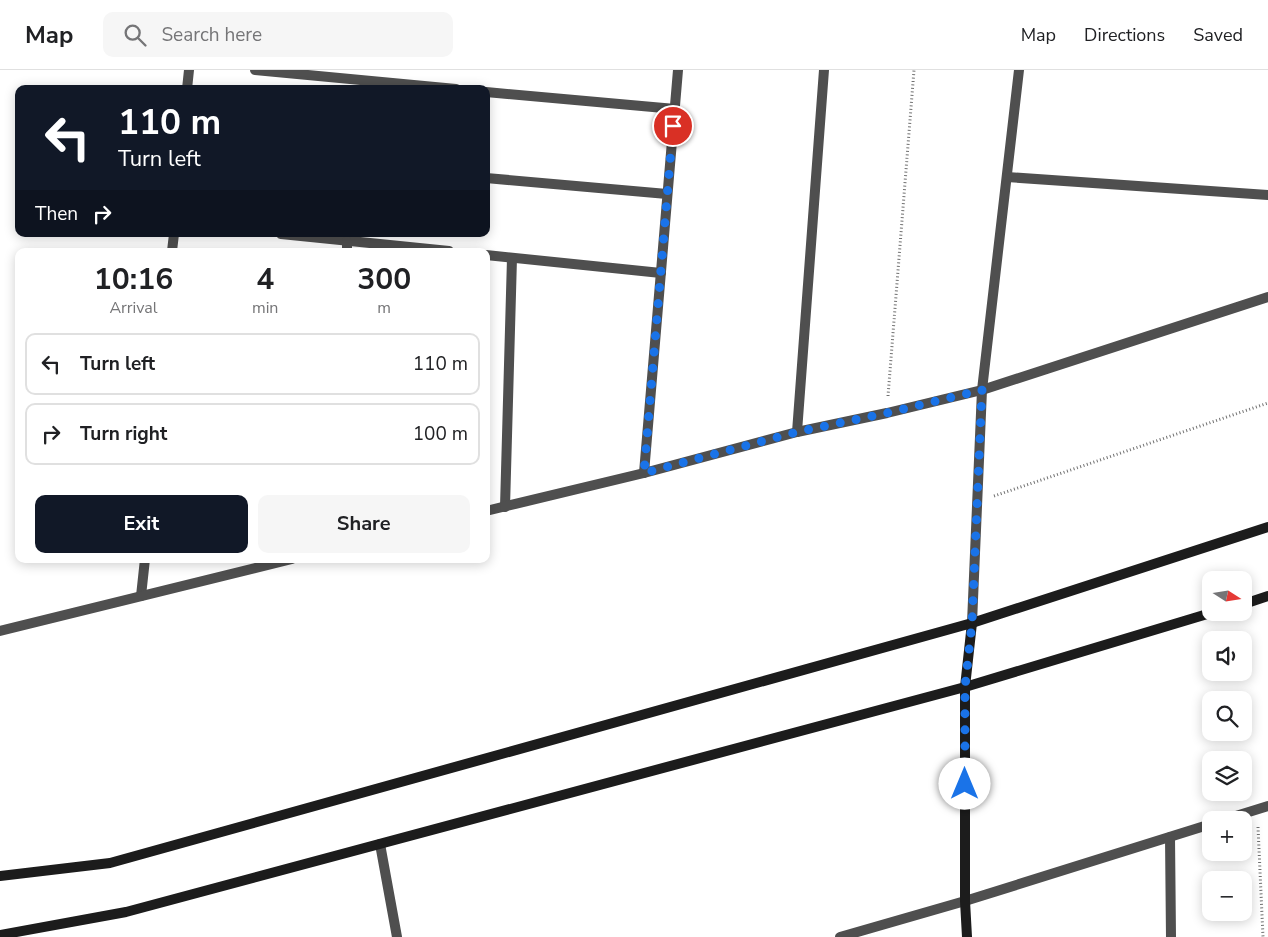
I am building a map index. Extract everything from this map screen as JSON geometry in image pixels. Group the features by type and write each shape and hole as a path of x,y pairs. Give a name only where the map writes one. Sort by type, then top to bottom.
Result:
{"street":[{"path":"187,85 189,70"},
{"path":"254,70 413,85"},
{"path":"644,473 678,70"},
{"path":"797,432 824,70"},
{"path":"967,937 965,901 965,687 972,623 982,390 1019,70"},
{"path":"490,92 675,109"},
{"path":"1007,177 1268,195"},
{"path":"490,178 667,194"},
{"path":"298,237 347,246 388,248"},
{"path":"490,255 660,273"},
{"path":"505,507 512,258"},
{"path":"490,510 644,473 797,432 982,390 1268,297"},
{"path":"0,876 110,863 972,623 1268,527"},
{"path":"141,596 145,563"},
{"path":"0,630 276,563"},
{"path":"1252,601 1268,596"},
{"path":"0,935 126,912 965,687 1202,616"},
{"path":"1251,811 1268,806"},
{"path":"840,937 863,934 1202,827"},
{"path":"1170,837 1171,937"},
{"path":"380,844 397,937"}],"path":[{"path":"887,413 914,70"},
{"path":"977,502 1268,403"},
{"path":"1257,809 1263,937"}],"route":[{"path":"673,126 644,473 797,432 982,390 972,623 965,687 965,784"}]}
